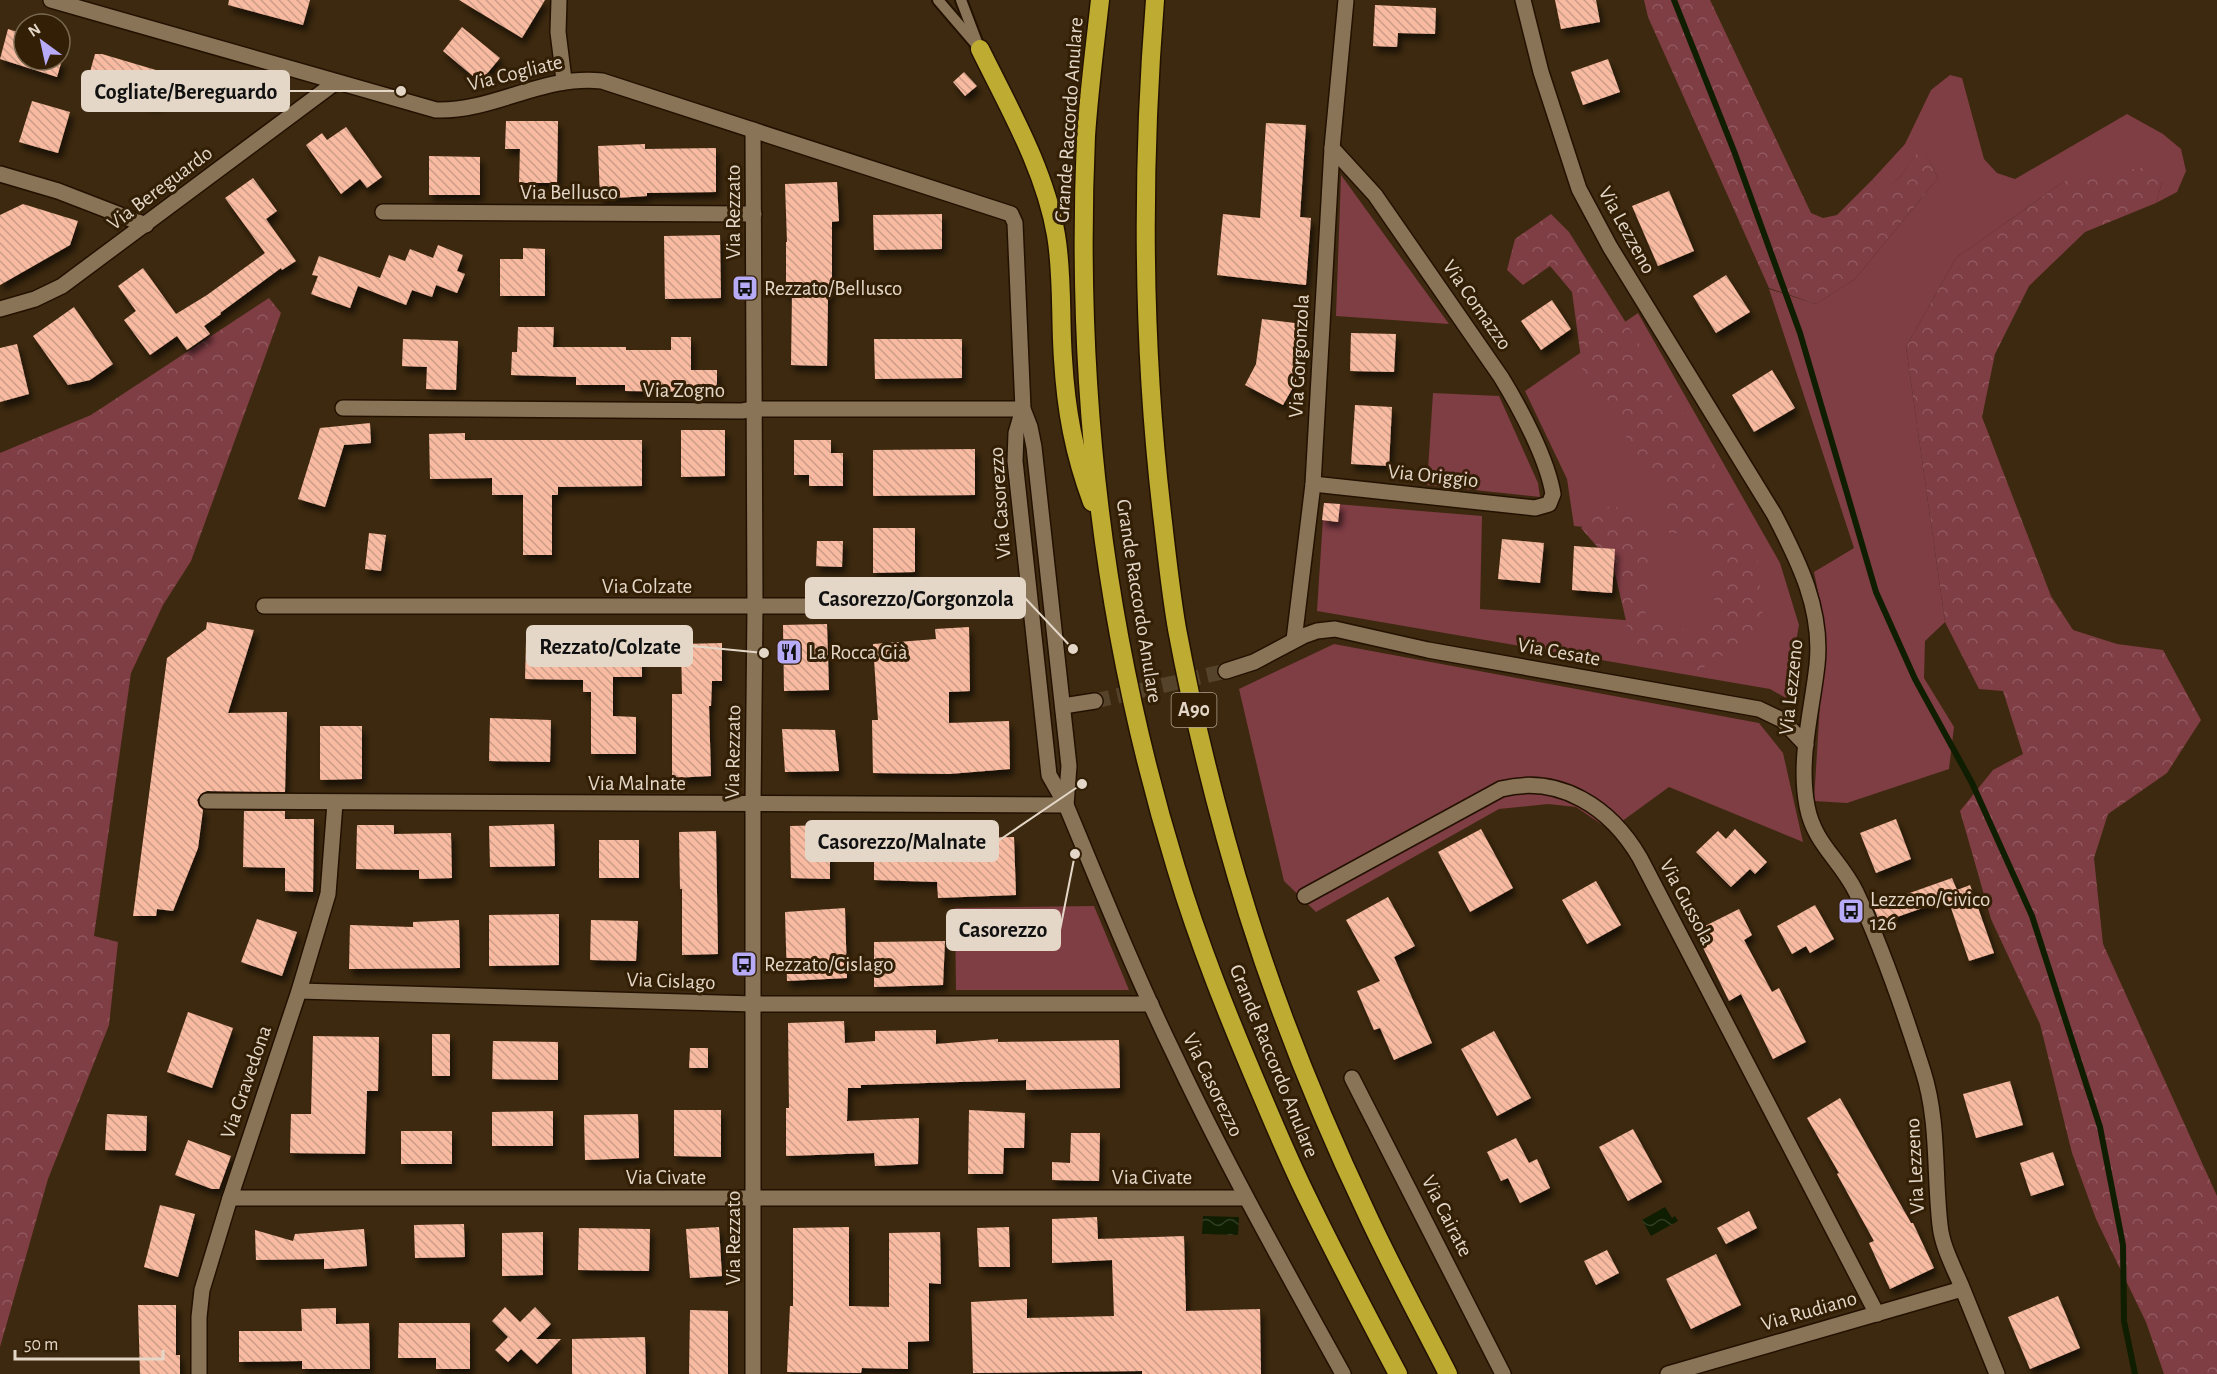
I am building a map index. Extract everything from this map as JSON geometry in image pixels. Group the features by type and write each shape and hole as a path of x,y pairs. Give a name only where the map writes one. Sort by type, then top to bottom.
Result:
{"highway":[{"name":"Grande Raccordo Anulare","path":"1100,0 1087,132 1084,223 1086,348 1101,524 1115,621 1132,704 1176,869 1245,1057 1307,1198 1398,1374"},
{"name":"Grande Raccordo Anulare","path":"1155,0 1145,144 1144,251 1149,369 1158,481 1176,626 1228,849 1249,917 1294,1042 1352,1182 1448,1374"},
{"path":"980,49 1034,165 1051,208 1058,248 1063,360 1071,436 1082,476 1101,524"}],"street":[{"name":"Via Cogliate","path":"51,0 419,106 446,110 492,101 564,80 591,80 615,84 1007,212 1013,217 1015,223"},
{"path":"559,0 558,32 564,80"},
{"name":"Via Gorgonzola","path":"1294,640 1313,484 1332,148 1346,0"},
{"name":"Via Lezzeno","path":"1523,0 1541,72 1588,208 1774,514 1802,571 1815,610 1818,638 1806,745 1805,790 1814,830 1820,842 1846,874 1862,905 1877,940 1923,1072 1933,1107 1940,1225 1945,1246 1997,1374"},
{"name":"Via Bereguardo","path":"0,309 56,290 336,82"},
{"name":"Via Rezzato","path":"753,130 755,607 753,1374"},
{"name":"Via Comazzo","path":"1332,148 1375,195 1513,397 1550,480 1553,494 1549,504"},
{"path":"0,174 58,191 146,225"},
{"name":"Via Bellusco","path":"383,212 754,214"},
{"name":"Via Casorezzo","path":"1015,223 1023,409 1033,437 1070,766 1066,805"},
{"name":"Via Zogno","path":"343,408 742,411 754,409 1023,409"},
{"name":"Via Casorezzo","path":"1023,409 1016,433 1016,461 1046,764 1052,783 1066,805 1175,1058 1246,1198 1343,1374"},
{"name":"Via Origgio","path":"1313,484 1535,508 1549,504"},
{"name":"Via Colzate","path":"264,606 1030,606"},
{"name":"Via Cesate","path":"1294,640 1317,631 1335,629 1428,650 1759,709 1782,720 1806,745"},
{"path":"1226,671 1254,662 1294,640"},
{"path":"1063,706 1095,701"},
{"name":"Via Gussola","path":"1305,896 1501,789 1529,785 1540,786 1578,796 1592,804 1622,833 1640,858 1877,1314"},
{"name":"Via Malnate","path":"207,801 1066,805"},
{"name":"Via Gravedona","path":"199,1374 201,1298 230,1198 299,991 328,894 335,803"},
{"name":"Via Cislago","path":"299,991 754,1004 1151,1004"},
{"name":"Via Cairate","path":"1352,1078 1503,1374"},
{"name":"Via Civate","path":"230,1198 1246,1198"},
{"name":"Via Rudiano","path":"1668,1374 1962,1289"}],"lane":[{"path":"938,0 980,49"},
{"path":"961,0 980,49"}],"green space":[{"path":"1644,0 1710,0 1811,213 1823,218 1837,215 1872,180 1881,191 1900,177 1922,146 1938,178 1855,279 1816,304 1769,288 1648,17"},
{"path":"1950,75 1962,78 1984,159 1997,173 2015,179 2127,114 2163,134 2181,149 2186,171 2177,192 2156,203 2162,182 2066,180 1956,258 1906,347 1945,622 1925,641 1924,678 1954,727 1949,769 1847,803 1814,801 1824,639 1814,572 1854,548 1769,289 1816,304 1855,279 1938,178 1922,147 1900,177 1881,192 1872,180 1905,144 1931,90"},
{"path":"2152,166 2162,182 2156,203 2085,232 2029,286 1995,354 1982,417 2051,596 2073,630 2117,644 2163,650 2201,720 2167,773 2108,814 2094,858 2103,944 2217,1196 2217,1374 2164,1374 2146,1322 2096,1219 2072,1153 2040,1024 1991,919 1960,811 1993,770 2023,754 2003,691 1979,689 1945,622 1906,347 1956,258 2066,180"},
{"path":"1341,175 1449,324 1336,316"},
{"path":"1551,214 1569,232 1714,463 1757,553 1764,631 1697,671 1634,655 1613,565 1581,528 1611,505 1649,518 1649,575 1645,617 1694,633 1716,612 1705,535 1669,533 1666,496 1583,373 1572,292 1550,266 1523,285 1507,270 1515,239"},
{"path":"269,298 281,313 191,561 163,605 131,673 94,936 118,942 109,1025 48,1179 0,1347 0,453 91,415"},
{"path":"1638,313 1780,563 1799,625 1786,698 1770,689 1317,611 1324,503 1482,516 1480,609 1637,621 1640,533 1574,526 1567,479 1525,391"},
{"path":"1433,393 1499,396 1538,483 1540,497 1427,485"},
{"path":"1334,644 1759,723 1783,753 1803,842 1669,787 1610,830 1576,807 1548,804 1499,809 1316,912 1284,881 1239,689"},
{"path":"1094,906 1129,990 956,990 955,908"}],"water":[{"path":"1665,1207 1672,1218 1675,1216 1678,1221 1651,1236 1642,1220"},
{"path":"1203,1216 1239,1217 1238,1235 1202,1234"}],"building":[{"path":"229,0 310,0 303,25 228,5"},
{"path":"459,0 545,0 522,38"},
{"path":"1555,0 1596,0 1600,22 1561,29"},
{"path":"1375,5 1436,8 1435,34 1398,33 1397,47 1373,46"},
{"path":"462,27 500,58 480,82 443,51"},
{"path":"8,29 12,30 12,63 0,59"},
{"path":"95,54 102,54 166,73 157,106 86,86"},
{"path":"1608,59 1620,92 1583,105 1571,72"},
{"path":"41,72 58,72 57,77"},
{"path":"964,72 977,86 965,96 953,82"},
{"path":"32,101 70,112 58,153 19,142"},
{"path":"506,121 558,121 557,183 519,183 520,149 505,149"},
{"path":"1266,123 1306,125 1300,217 1311,218 1306,285 1217,275 1223,214 1260,218"},
{"path":"346,127 382,177 367,188 360,179 341,194 306,145 322,133 327,140"},
{"path":"645,144 645,149 716,148 716,192 647,193 647,196 600,199 598,146"},
{"path":"429,156 480,157 480,195 429,195"},
{"path":"253,178 277,211 266,219 296,261 282,270 281,268 204,326 210,334 187,350 177,336 150,355 124,320 136,311 118,286 143,268 176,314 207,295 265,253 225,198"},
{"path":"837,182 839,221 832,222 832,295 828,295 827,366 791,365 792,295 786,295 785,184"},
{"path":"1669,191 1694,251 1658,266 1632,206"},
{"path":"23,204 78,221 70,245 0,285 0,215"},
{"path":"942,214 942,249 874,250 873,215"},
{"path":"720,235 721,298 665,299 664,236"},
{"path":"438,245 463,255 457,271 465,274 457,293 436,285 432,297 412,290 406,305 358,286 350,308 311,294 318,276 312,275 319,256 380,278 389,255 405,261 410,249 433,258"},
{"path":"523,248 545,249 545,296 500,296 500,259 523,259"},
{"path":"1726,275 1750,312 1716,333 1693,296"},
{"path":"1552,300 1571,329 1541,350 1521,321"},
{"path":"74,307 113,364 90,380 68,385 33,336"},
{"path":"1262,319 1303,324 1296,382 1283,405 1245,385 1256,364"},
{"path":"518,327 554,327 553,347 626,347 626,350 671,350 671,337 691,337 691,370 717,370 717,392 625,391 625,385 576,385 576,377 511,375 512,352 517,352"},
{"path":"1351,333 1396,334 1394,372 1350,371"},
{"path":"403,339 458,341 456,390 426,389 427,367 402,366"},
{"path":"874,339 962,339 962,378 875,379"},
{"path":"17,344 29,394 0,402 0,348"},
{"path":"1772,370 1795,408 1754,432 1732,395"},
{"path":"1355,405 1392,407 1389,466 1351,464"},
{"path":"370,423 371,443 344,445 325,507 298,499 320,428"},
{"path":"681,430 725,430 725,476 681,477"},
{"path":"465,433 465,440 642,440 642,486 558,487 558,495 552,495 552,555 523,555 523,495 492,495 492,478 430,479 429,434"},
{"path":"794,440 831,440 831,453 843,453 843,486 809,486 809,475 794,475"},
{"path":"975,449 975,495 873,496 873,450"},
{"path":"1324,503 1340,504 1338,522 1322,520"},
{"path":"873,528 915,528 915,572 873,573"},
{"path":"369,533 386,535 381,571 365,569"},
{"path":"1502,539 1544,543 1540,583 1498,579"},
{"path":"817,541 843,541 842,567 816,566"},
{"path":"1574,546 1615,549 1612,593 1572,590"},
{"path":"207,622 254,630 228,713 287,712 285,792 207,791 202,793 197,800 203,810 198,848 173,911 157,909 156,916 133,916 167,658 206,629"},
{"path":"827,624 829,690 784,691 783,625"},
{"path":"969,627 970,691 949,692 949,723 1009,721 1010,769 949,774 873,773 872,720 878,720 873,644 936,639 935,629"},
{"path":"642,638 642,677 613,677 613,716 636,717 636,754 591,754 591,692 583,692 583,680 525,679 526,640 557,640 557,648 612,647 612,639"},
{"path":"722,643 722,681 712,681 711,706 709,706 711,776 672,778 672,694 682,694 681,644"},
{"path":"490,718 551,720 550,762 489,761"},
{"path":"320,726 362,726 362,779 320,780"},
{"path":"782,729 835,730 839,771 785,772"},
{"path":"244,811 285,811 285,819 314,819 313,892 285,891 285,868 243,867"},
{"path":"1896,819 1911,859 1876,873 1860,833"},
{"path":"554,824 555,866 490,867 489,826"},
{"path":"357,825 394,825 394,834 451,833 452,878 419,879 419,870 356,869"},
{"path":"830,825 830,879 791,878 790,826"},
{"path":"1481,829 1513,888 1470,912 1438,852"},
{"path":"1735,829 1767,862 1755,874 1750,869 1731,887 1696,852 1718,831 1726,839"},
{"path":"716,831 718,954 682,955 679,832"},
{"path":"1014,837 1016,895 938,898 937,882 874,880 874,847 937,846 937,838"},
{"path":"599,840 639,840 639,878 599,878"},
{"path":"1952,878 1957,890 1970,885 1994,953 1969,961 1948,899 1880,923 1873,906"},
{"path":"1596,881 1621,925 1587,944 1562,900"},
{"path":"1388,897 1415,946 1394,957 1432,1043 1394,1060 1380,1028 1374,1030 1357,991 1380,981 1346,920"},
{"path":"1815,905 1834,939 1810,953 1806,946 1792,954 1777,926"},
{"path":"845,908 847,978 787,981 785,912"},
{"path":"1739,909 1752,935 1744,940 1772,992 1779,988 1806,1042 1773,1059 1741,994 1729,1001 1695,931"},
{"path":"559,914 559,965 489,966 489,915"},
{"path":"257,919 297,932 282,976 241,962"},
{"path":"459,920 460,968 349,969 350,925 413,927 413,922"},
{"path":"591,920 638,921 636,961 590,960"},
{"path":"945,941 943,985 874,987 874,942"},
{"path":"188,1012 233,1028 212,1088 167,1072"},
{"path":"844,1021 845,1043 875,1041 875,1031 936,1030 936,1044 998,1039 998,1042 1119,1040 1120,1088 1026,1090 1026,1080 861,1085 861,1088 848,1088 847,1121 919,1118 918,1164 875,1166 874,1153 786,1156 786,1108 789,1108 788,1023"},
{"path":"1494,1031 1531,1098 1497,1116 1461,1049"},
{"path":"432,1034 450,1034 450,1076 432,1076"},
{"path":"313,1036 379,1037 378,1091 367,1091 365,1154 290,1153 291,1114 311,1114"},
{"path":"493,1041 558,1042 558,1080 492,1079"},
{"path":"690,1048 708,1048 708,1068 689,1068"},
{"path":"2010,1081 2023,1125 1976,1138 1963,1094"},
{"path":"1840,1098 1913,1223 1934,1268 1890,1289 1869,1243 1874,1241 1807,1118"},
{"path":"674,1110 721,1110 721,1157 674,1156"},
{"path":"969,1110 1025,1113 1024,1148 1004,1148 1003,1174 968,1174"},
{"path":"553,1111 553,1146 492,1146 492,1112"},
{"path":"107,1114 147,1116 146,1151 105,1150"},
{"path":"638,1114 639,1158 585,1160 584,1115"},
{"path":"1633,1129 1662,1182 1628,1201 1599,1147"},
{"path":"401,1131 452,1131 452,1164 401,1164"},
{"path":"1071,1133 1100,1133 1099,1181 1052,1180 1052,1162 1070,1163"},
{"path":"1516,1138 1529,1163 1537,1159 1550,1188 1520,1203 1508,1178 1501,1181 1487,1152"},
{"path":"188,1140 231,1156 219,1189 212,1189 175,1175"},
{"path":"2053,1152 2064,1185 2031,1196 2020,1163"},
{"path":"160,1205 195,1214 178,1277 144,1267"},
{"path":"1749,1211 1757,1228 1726,1244 1717,1228"},
{"path":"1097,1217 1098,1239 1184,1236 1186,1311 1260,1309 1261,1374 1142,1374 1142,1371 973,1373 971,1302 1027,1299 1027,1318 1114,1316 1112,1260 1052,1263 1052,1219"},
{"path":"464,1224 465,1257 415,1258 414,1225"},
{"path":"719,1227 722,1276 690,1278 686,1229"},
{"path":"849,1227 849,1306 889,1307 889,1233 940,1232 941,1284 929,1283 929,1341 908,1342 908,1369 862,1368 861,1373 787,1372 790,1306 793,1306 793,1228"},
{"path":"1009,1227 1010,1267 979,1267 977,1228"},
{"path":"579,1228 650,1229 649,1271 578,1270"},
{"path":"364,1229 367,1266 324,1269 324,1259 256,1260 255,1230 293,1241 295,1234"},
{"path":"543,1232 543,1275 502,1276 502,1233"},
{"path":"1607,1250 1619,1273 1596,1285 1584,1261"},
{"path":"1716,1254 1741,1305 1691,1329 1666,1279"},
{"path":"2058,1296 2080,1348 2030,1369 2008,1317"},
{"path":"138,1305 176,1305 176,1355 180,1355 180,1374 140,1374"},
{"path":"505,1307 520,1322 535,1307 551,1324 536,1339 561,1339 537,1364 521,1349 508,1362 495,1350 508,1337 492,1321"},
{"path":"336,1308 336,1324 369,1323 370,1369 302,1369 302,1361 239,1362 239,1331 302,1331 301,1309"},
{"path":"690,1310 728,1311 728,1374 689,1374"},
{"path":"399,1323 470,1323 470,1369 436,1369 436,1358 398,1358"},
{"path":"645,1337 646,1374 572,1374 572,1339"}],"waterway":[{"path":"1674,0 1734,151 1800,333 1876,592 1915,679 1972,783 2032,916 2100,1127 2123,1245 2124,1321 2135,1374"}],"tunnel":[{"path":"1095,701 1226,671"}],"place":[{"name":"Cogliate/Bereguardo","path":"401,91"},
{"name":"Rezzato/Bellusco","path":"745,288"},
{"name":"Casorezzo/Gorgonzola","path":"1073,649"},
{"name":"La Rocca Già","path":"789,652"},
{"name":"Rezzato/Colzate","path":"764,653"},
{"name":"Casorezzo/Malnate","path":"1082,784"},
{"name":"Casorezzo","path":"1075,854"},
{"name":"Lezzeno/Civico 126","path":"1851,911"},
{"name":"Rezzato/Cislago","path":"744,964"}]}
